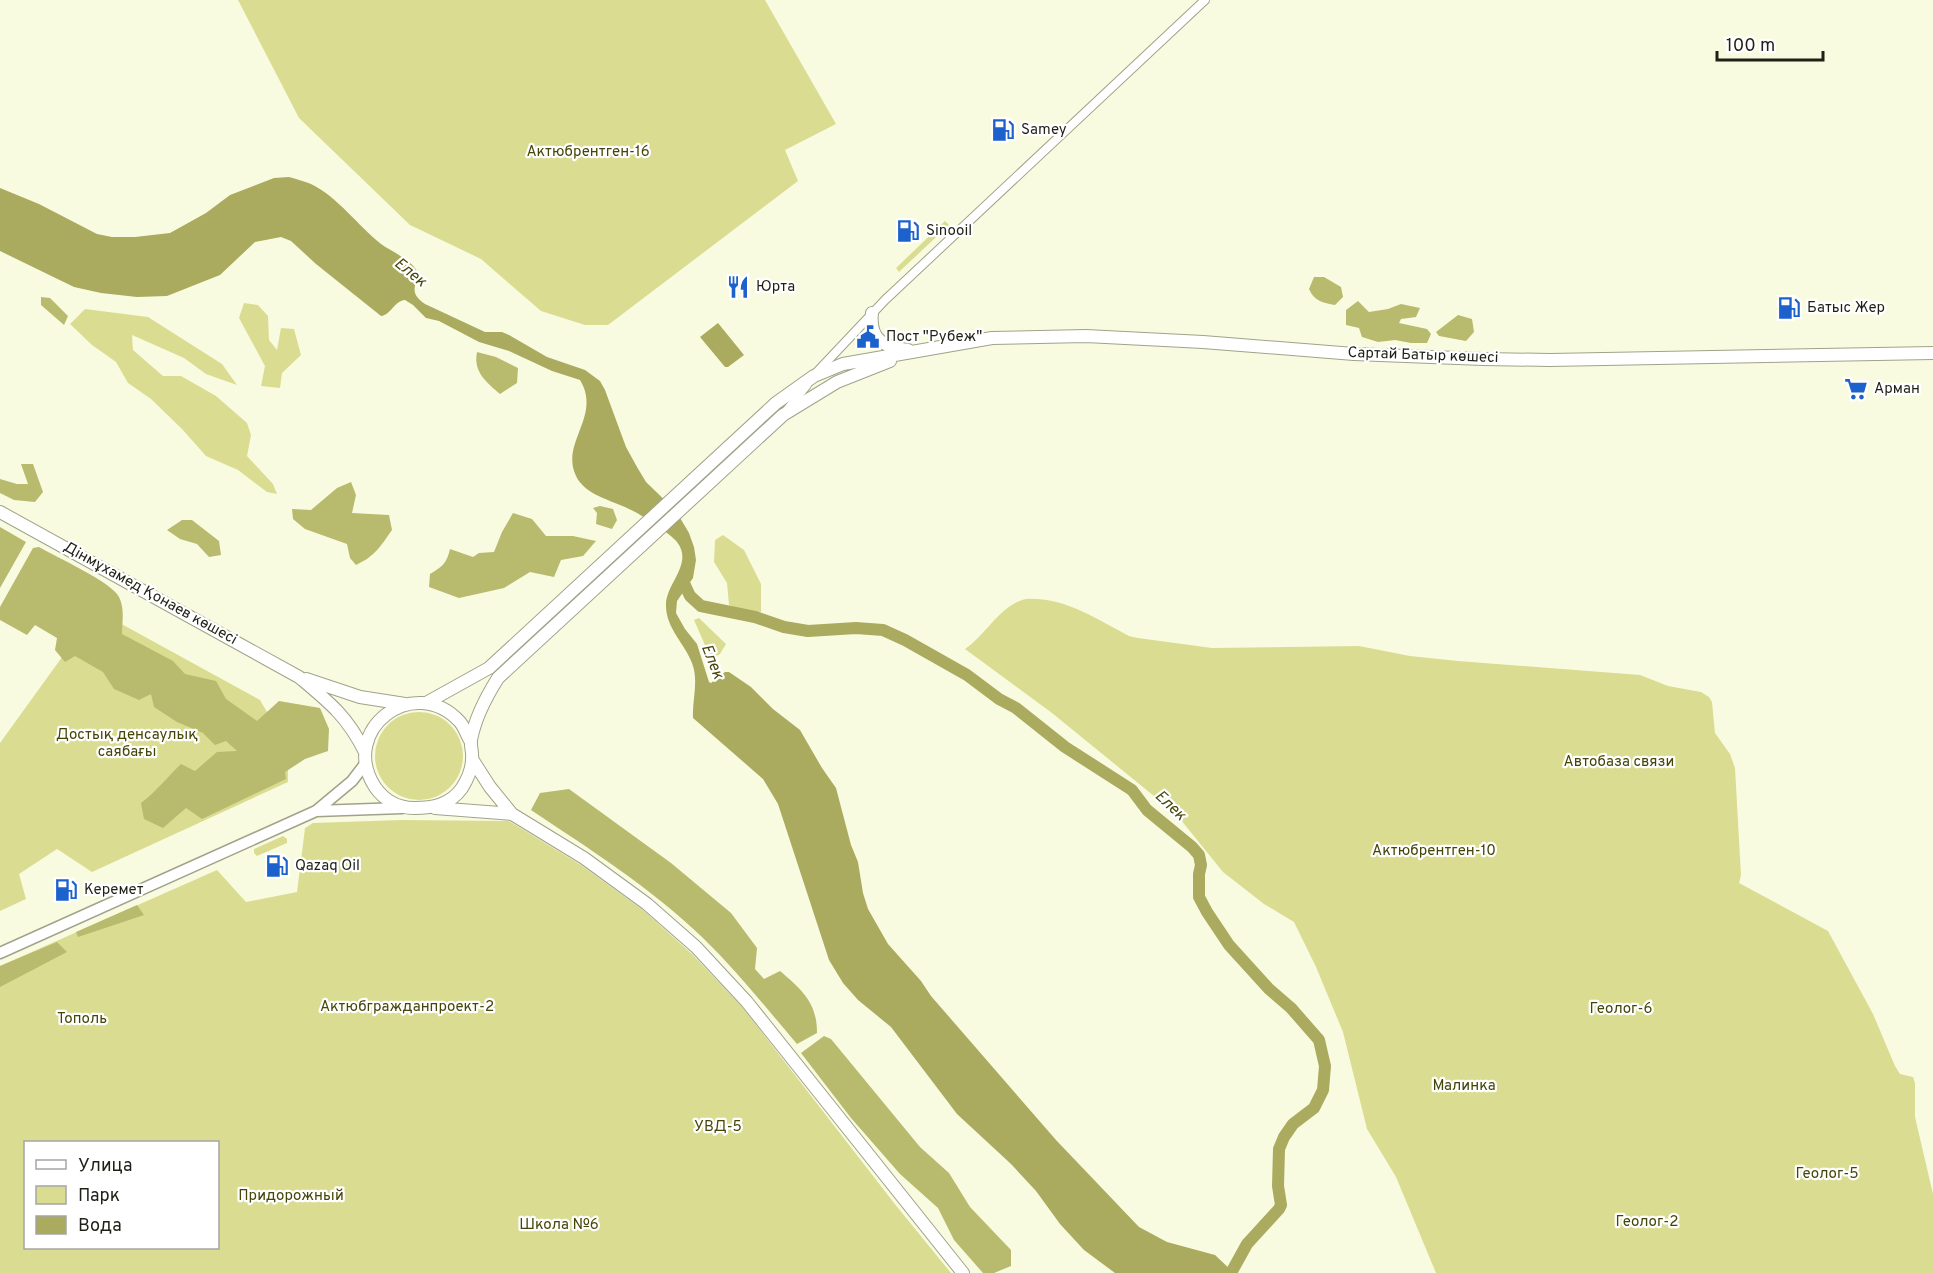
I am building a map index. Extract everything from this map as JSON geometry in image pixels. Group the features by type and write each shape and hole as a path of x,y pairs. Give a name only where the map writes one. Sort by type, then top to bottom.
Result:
{"highway":[{"path":"872,313 871,329 880,341 900,349 915,351"},
{"name":"Сартай Батыр көшесі","path":"915,351 992,338 1086,336 1483,360 1933,353"},
{"path":"716,468 776,403 814,376 843,364 915,351"},
{"path":"426,703 489,668 559,612 716,468 783,415 837,382 915,351"},
{"name":"Дінмұхамед Қонаев көшесі","path":"0,512 299,677"},
{"path":"434,808 449,801 461,789 469,775 472,759 471,742 486,697 498,678 559,612"},
{"path":"299,677 360,697 406,704 426,703 446,710 461,724 471,742"},
{"path":"299,677 341,714 356,735 370,779 378,792 390,802 404,808 512,814"},
{"path":"365,758 369,735 378,722 390,711 406,704"},
{"path":"472,759 490,787 512,814 584,858 647,904 696,947 747,1002 963,1273"}],"main road":[{"path":"0,953 316,812 352,781 365,758"},
{"path":"316,812 404,808"}],"street":[{"path":"783,415 814,376 872,313 1205,0"}],"green space":[{"name":"Актюбрентген-16","path":"238,0 765,0 836,124 785,150 798,181 608,325 585,325 541,311 481,259 410,225 299,118"},
{"path":"945,221 949,225 899,272 896,268"},
{"path":"1314,277 1324,277 1341,287 1343,297 1335,305 1316,299 1309,289"},
{"path":"41,297 50,298 68,316 64,325 41,305"},
{"path":"1358,301 1369,312 1401,304 1420,308 1416,317 1401,319 1399,323 1427,329 1431,334 1427,343 1395,340 1378,342 1362,337 1359,328 1346,325 1346,310"},
{"path":"244,303 258,305 268,316 269,340 277,350 281,328 294,329 301,355 282,373 280,388 261,386 265,366 239,318"},
{"path":"85,309 148,317 222,364 237,385 206,374 184,358 132,335 133,350 163,376 181,376 216,396 247,423 251,435 247,456 273,484 277,494 267,492 238,470 206,456 151,399 128,383 116,362 92,345 70,324"},
{"path":"1458,315 1472,319 1474,332 1466,341 1439,336 1436,332"},
{"path":"477,352 496,357 518,368 517,383 500,394 479,371"},
{"path":"21,464 33,464 43,492 35,502 14,500 0,493 0,479 17,484 28,484"},
{"path":"351,482 356,495 352,513 389,515 392,530 373,554 356,565 350,558 347,544 305,529 293,519 292,509 311,510 337,488"},
{"path":"600,506 613,509 617,520 612,529 596,524 597,513 593,508"},
{"path":"513,513 532,519 546,536 573,536 596,541 583,556 561,560 554,577 530,572 504,588 459,598 429,587 430,574 443,564 450,549 473,557 479,553 494,552"},
{"path":"182,520 192,520 219,541 221,555 209,557 197,544 180,539 167,530"},
{"path":"0,527 26,542 0,588"},
{"path":"723,535 744,550 761,584 761,612 747,612 729,605 727,583 714,562 715,540"},
{"path":"39,547 95,577 114,591 122,606 122,634 173,661 185,674 216,681 226,699 257,721 279,701 320,708 329,729 328,751 305,759 285,772 286,779 202,819 186,808 163,828 144,819 141,803 181,764 195,771 217,752 237,751 226,741 215,745 203,733 177,722 154,707 151,694 139,700 114,689 103,672 75,656 65,662 55,650 57,638 35,625 27,635 0,620 0,607 33,548"},
{"path":"1026,599 1040,599 1067,605 1129,636 1138,638 1212,648 1359,646 1410,656 1458,661 1640,675 1668,686 1701,692 1709,697 1712,702 1715,733 1730,754 1735,768 1741,875 1739,883 1828,931 1873,1014 1895,1066 1900,1074 1913,1077 1915,1117 1933,1194 1933,1273 1436,1273 1396,1177 1367,1129 1343,1032 1294,922 1264,904 1223,872 1176,814 1052,713 965,649 1001,613"},
{"name":"Достық денсаулық саябағы","path":"96,610 260,700 288,748 288,782 92,872 57,849 19,874 26,899 0,911 0,743"},
{"path":"699,618 726,644 720,654 711,659 694,620"},
{"path":"419,712 444,719 456,731 463,756 456,781 444,793 419,800 394,793 382,781 375,756 382,731 394,719"},
{"path":"569,789 671,863 731,913 757,948 755,969 764,979 780,971 801,991 811,1005 817,1033 797,1044 752,990 683,920 620,870 531,810 540,793"},
{"path":"401,820 509,821 581,865 644,911 692,954 743,1008 951,1273 0,1273 0,966 217,870 246,902 297,892 305,828 313,823"},
{"path":"283,836 287,839 287,843 257,856 254,853 254,849"},
{"path":"137,905 144,915 78,937 76,932"},
{"path":"57,942 67,952 0,987 0,966"},
{"path":"824,1036 831,1039 920,1147 949,1173 970,1207 1011,1250 1011,1266 994,1273 983,1273 954,1240 938,1208 900,1174 851,1118 801,1053"}],"water":[{"path":"289,177 321,190 381,244 412,264 417,272 415,294 425,304 485,332 502,332 509,335 547,357 585,370 600,381 626,447 637,467 646,482 676,511 689,533 696,560 693,578 677,601 676,613 697,644 709,682 729,672 751,687 773,709 800,730 836,788 851,845 858,862 868,909 888,944 1056,1140 1139,1227 1167,1242 1215,1255 1234,1273 1115,1273 1084,1250 1011,1164 957,1114 891,1027 858,1000 843,983 829,960 778,804 763,779 693,718 694,670 689,656 672,629 666,606 670,590 681,566 681,550 677,542 634,511 592,492 580,483 576,476 572,464 573,452 586,406 585,393 580,380 552,371 509,351 479,342 439,321 426,318 405,300 381,316 291,241 281,237 255,242 220,275 167,296 137,297 74,287 0,251 0,188 39,204 97,234 112,237 135,237 170,233 206,213 230,195 274,178"},
{"path":"718,323 744,355 728,367 725,367 700,337"}],"waterway":[{"name":"Елек","path":"683,581 690,596 701,606 755,617 784,627 808,631 856,628 883,630 905,640 967,675 999,699 1016,708 1065,747 1132,790 1147,810 1199,855 1201,865 1199,897 1207,912 1229,945 1319,1040 1325,1066 1323,1090 1314,1108 1293,1124 1279,1149 1278,1186 1281,1205 1247,1244 1231,1273"}],"place":[{"name":"Samey","path":"1003,130"},
{"name":"Sinooil","path":"908,231"},
{"name":"Юрта","path":"738,287"},
{"name":"Батыс Жер","path":"1789,308"},
{"name":"Пост \"Рубеж\"","path":"868,337"},
{"name":"Арман","path":"1856,389"},
{"name":"Qazaq Oil","path":"277,866"},
{"name":"Керемет","path":"66,890"}],"park label":[{"name":"Автобаза связи","path":"1619,762"},
{"name":"Актюбрентген-10","path":"1434,851"},
{"name":"Актюбгражданпроект-2","path":"407,1007"},
{"name":"Геолог-6","path":"1621,1009"},
{"name":"Тополь","path":"82,1019"},
{"name":"Малинка","path":"1464,1086"},
{"name":"УВД-5","path":"718,1127"},
{"name":"Геолог-5","path":"1827,1174"},
{"name":"Придорожный","path":"291,1196"},
{"name":"Геолог-2","path":"1647,1222"},
{"name":"Школа №6","path":"559,1225"}]}
